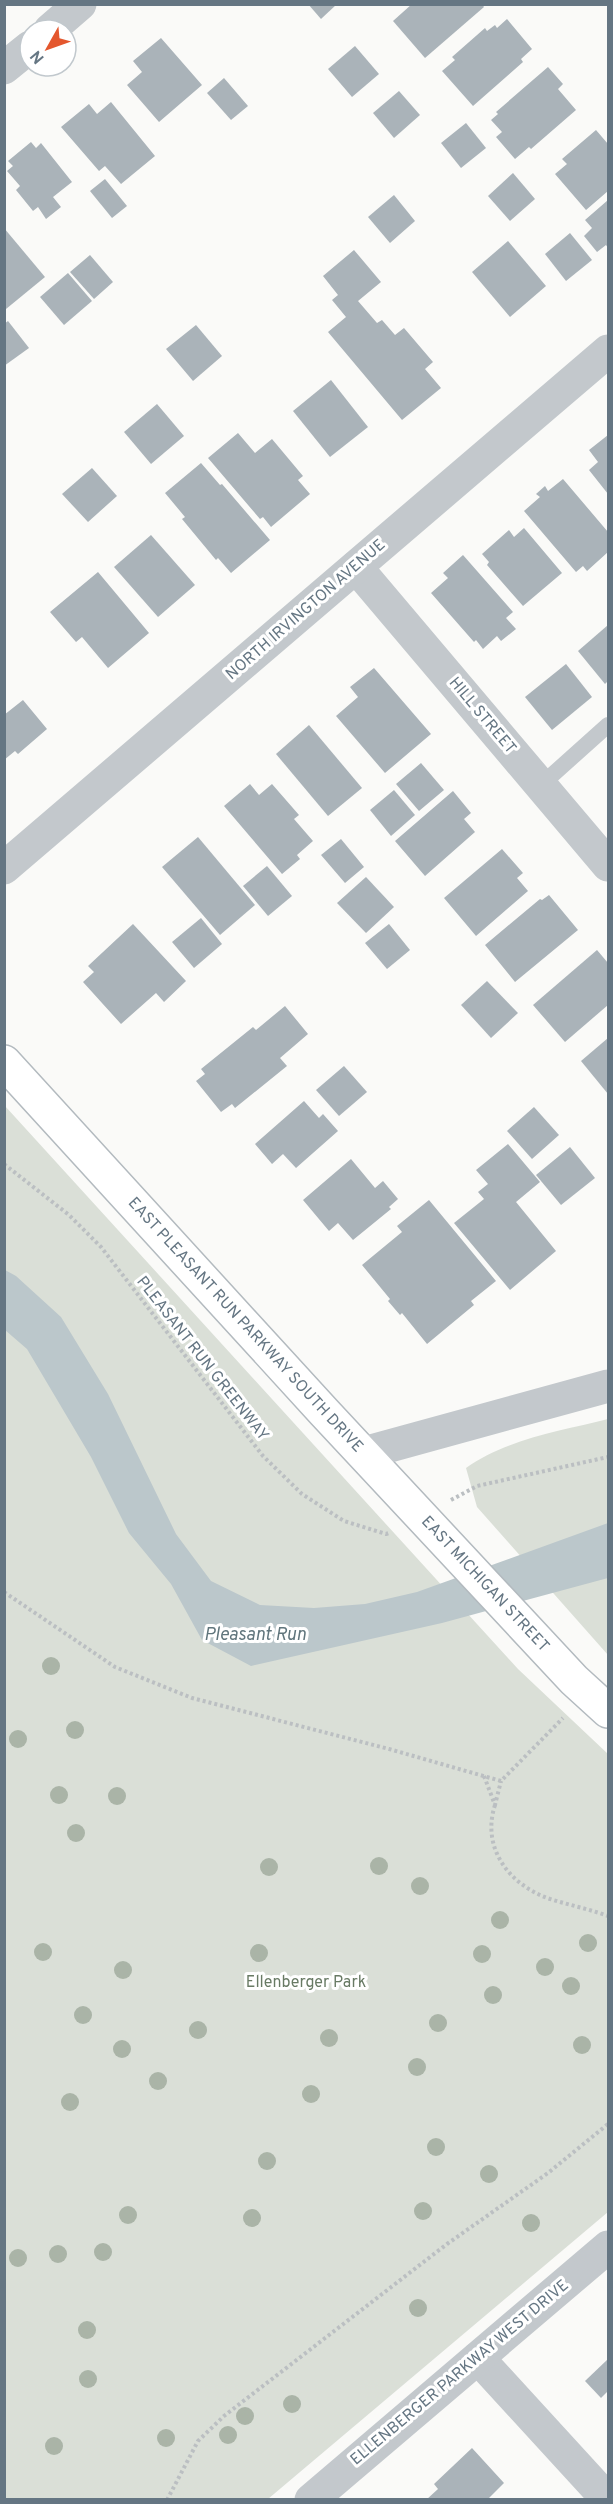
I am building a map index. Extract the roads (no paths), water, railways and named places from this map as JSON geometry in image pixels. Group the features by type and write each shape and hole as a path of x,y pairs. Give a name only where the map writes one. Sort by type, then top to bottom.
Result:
{"main road":[{"name":"EAST PLEASANT RUN PARKWAY SOUTH DRIVE","path":"4,1062 364,1453"},
{"name":"EAST MICHIGAN STREET","path":"364,1453 574,1680 609,1711"}],"street":[{"path":"64,18 80,4"},
{"path":"4,68 18,57"},
{"name":"NORTH IRVINGTON AVENUE","path":"4,868 609,351"},
{"name":"HILL STREET","path":"356,567 609,865"},
{"name":"EAST PLEASANT RUN PARKWAY SOUTH DRIVE","path":"364,1453 609,1386"},
{"name":"ELLENBERGER PARKWAY WEST DRIVE","path":"311,2499 609,2247"},
{"path":"478,2358 608,2499"}],"lane":[{"path":"541,785 609,725"}],"water":[{"name":"Pleasant Run","path":"5,1270 16,1276 61,1317 108,1394 176,1534 211,1581 260,1605 314,1608 365,1604 417,1592 608,1523 608,1578 442,1623 251,1666 202,1640 171,1584 129,1533 91,1457 27,1349 5,1330"}],"park label":[{"name":"Ellenberger Park","path":"306,1983"}]}
